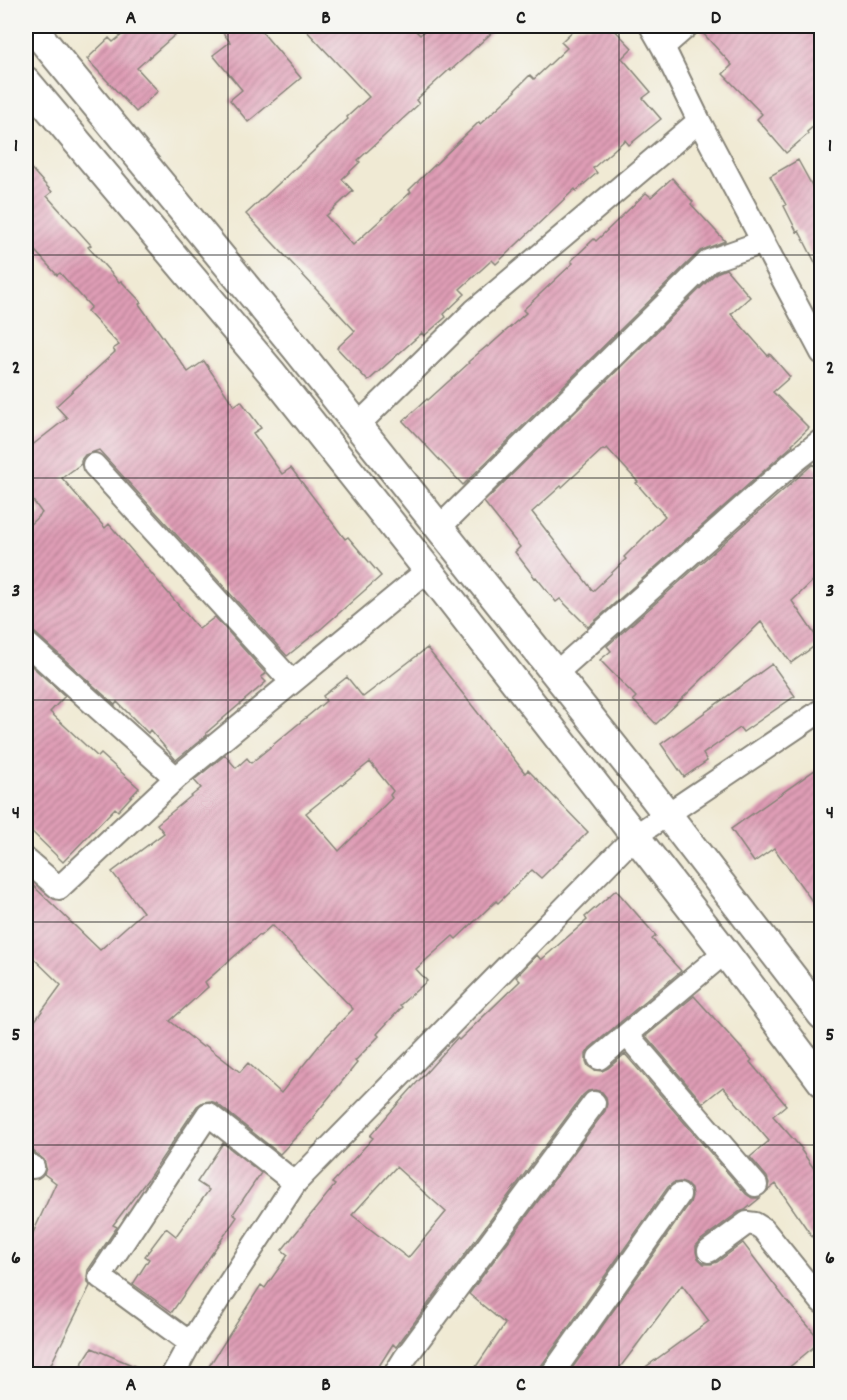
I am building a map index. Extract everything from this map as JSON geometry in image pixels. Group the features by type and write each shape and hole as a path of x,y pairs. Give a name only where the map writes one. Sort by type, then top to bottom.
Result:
{"street":[{"path":"31,26 296,348 440,528 667,814 822,1015"},
{"path":"651,26 822,353"},
{"path":"663,47 687,26"},
{"path":"26,81 271,372 635,836 822,1082"},
{"path":"358,426 474,311 699,121"},
{"path":"440,528 709,261 763,242"},
{"path":"556,674 795,461 822,440"},
{"path":"94,465 292,682"},
{"path":"26,860 59,888 176,778 428,570"},
{"path":"26,643 176,778"},
{"path":"173,1374 190,1343 295,1183 635,836 822,711"},
{"path":"599,1058 725,952"},
{"path":"627,1035 756,1185"},
{"path":"395,1374 594,1103"},
{"path":"190,1343 100,1277 208,1114 295,1183"},
{"path":"552,1374 679,1195"},
{"path":"709,1251 747,1223 755,1224 763,1229 822,1302"}],"building":[{"path":"133,26 185,26 137,68 158,91 136,112 87,59 109,38 113,42"},
{"path":"218,26 257,26 301,78 248,122 230,100 242,90 213,55 230,42"},
{"path":"302,26 411,26 420,35 430,26 499,26 416,100 419,104 358,160 360,162 342,179 353,191 326,216 353,245 411,192 409,190 479,122 480,124 515,92 530,75 534,79 567,48 561,42 578,26 611,26 632,48 622,58 651,92 643,98 661,119 629,145 625,140 593,168 597,173 576,191 575,189 496,264 492,260 460,289 465,294 444,314 446,317 424,336 422,333 368,381 337,348 355,331 246,214 369,97"},
{"path":"700,26 822,26 822,119 786,153 757,119 762,114 723,74 732,65 700,30"},
{"path":"798,160 815,191 822,188 822,276 799,231 797,232 784,206 786,205 770,176"},
{"path":"26,163 52,192 47,196 91,245 88,247 119,282 121,281 141,302 139,304 188,372 204,361 234,406 241,401 261,428 253,433 282,474 291,468 345,539 348,537 381,576 287,656 99,450 85,455 81,464 62,478 105,528 109,524 199,629 215,617 266,674 261,677 266,682 176,760 150,730 148,733 117,702 115,705 35,633 26,630 26,528 42,513 26,491 26,450 67,418 56,406 115,352 113,349 119,345 87,311 91,307 26,241"},
{"path":"672,178 693,202 691,204 725,241 700,251 463,485 403,421 526,313 523,310 573,263 571,261 594,239 596,241 646,193 651,197"},
{"path":"726,269 750,297 731,314 790,377 773,392 809,428 793,445 588,627 560,599 556,602 535,578 515,552 520,547 484,502 716,273","holes":["607,448 638,482 636,483 665,516 593,591 532,512 603,449"]},
{"path":"813,464 822,474 822,572 792,601 820,642 791,663 761,622 656,724 633,700 636,697 600,660 611,651 607,646"},
{"path":"427,648 525,773 528,770 588,832 541,878 532,870 456,939 453,936 416,969 427,981 400,1005 402,1007 355,1061 357,1063 314,1118 280,1154 216,1103 203,1102 197,1106 148,1179 113,1225 117,1227 88,1270 87,1277 90,1286 46,1374 26,1374 26,1248 56,1183 44,1174 46,1168 44,1160 33,1151 26,1150 26,1033 61,985 26,951 26,879 100,950 143,912 112,872 164,833 157,824 201,788 194,780 225,755 236,768 247,758 251,763 326,701 323,696 347,677 363,697","holes":["370,762 393,791 390,795 392,798 339,851 306,813","272,925 353,1009 326,1037 281,1093 248,1063 240,1072 170,1021 208,987 205,982"]},
{"path":"26,661 65,696 50,712 98,757 101,754 139,788 118,811 115,808 63,862 26,826"},
{"path":"772,664 795,696 743,732 740,728 703,754 707,761 684,777 661,744"},
{"path":"822,765 822,915 774,848 754,862 731,829"},
{"path":"616,890 656,936 652,939 681,971 590,1048 586,1054 588,1066 602,1071 625,1054 746,1194 752,1198 760,1198 701,1240 696,1246 698,1258 704,1264 717,1262 743,1243 786,1300 821,1341 781,1374 636,1374 709,1321 682,1285 615,1374 568,1374 690,1203 691,1189 680,1182 668,1187 541,1366 539,1374 471,1374 505,1324 469,1294 605,1111 606,1097 602,1092 595,1090 583,1095 396,1347 393,1344 374,1374 204,1374 261,1285 265,1288 288,1255 282,1250 335,1185 332,1183 373,1138 370,1136 457,1038 459,1040 520,981 516,977 537,955 541,960 587,920 585,917","holes":["396,1167 446,1212 408,1258 352,1215"]},
{"path":"694,996 752,1060 750,1062 786,1105 773,1116 802,1149 822,1180 822,1251 776,1184 767,1191 769,1183 767,1177 750,1157 769,1141 723,1087 703,1103 646,1036"},
{"path":"223,1143 261,1173 233,1214 237,1217 172,1312 133,1284 149,1259 145,1256 166,1228 176,1236 209,1190 197,1182"},
{"path":"92,1348 153,1374 75,1374"}]}
